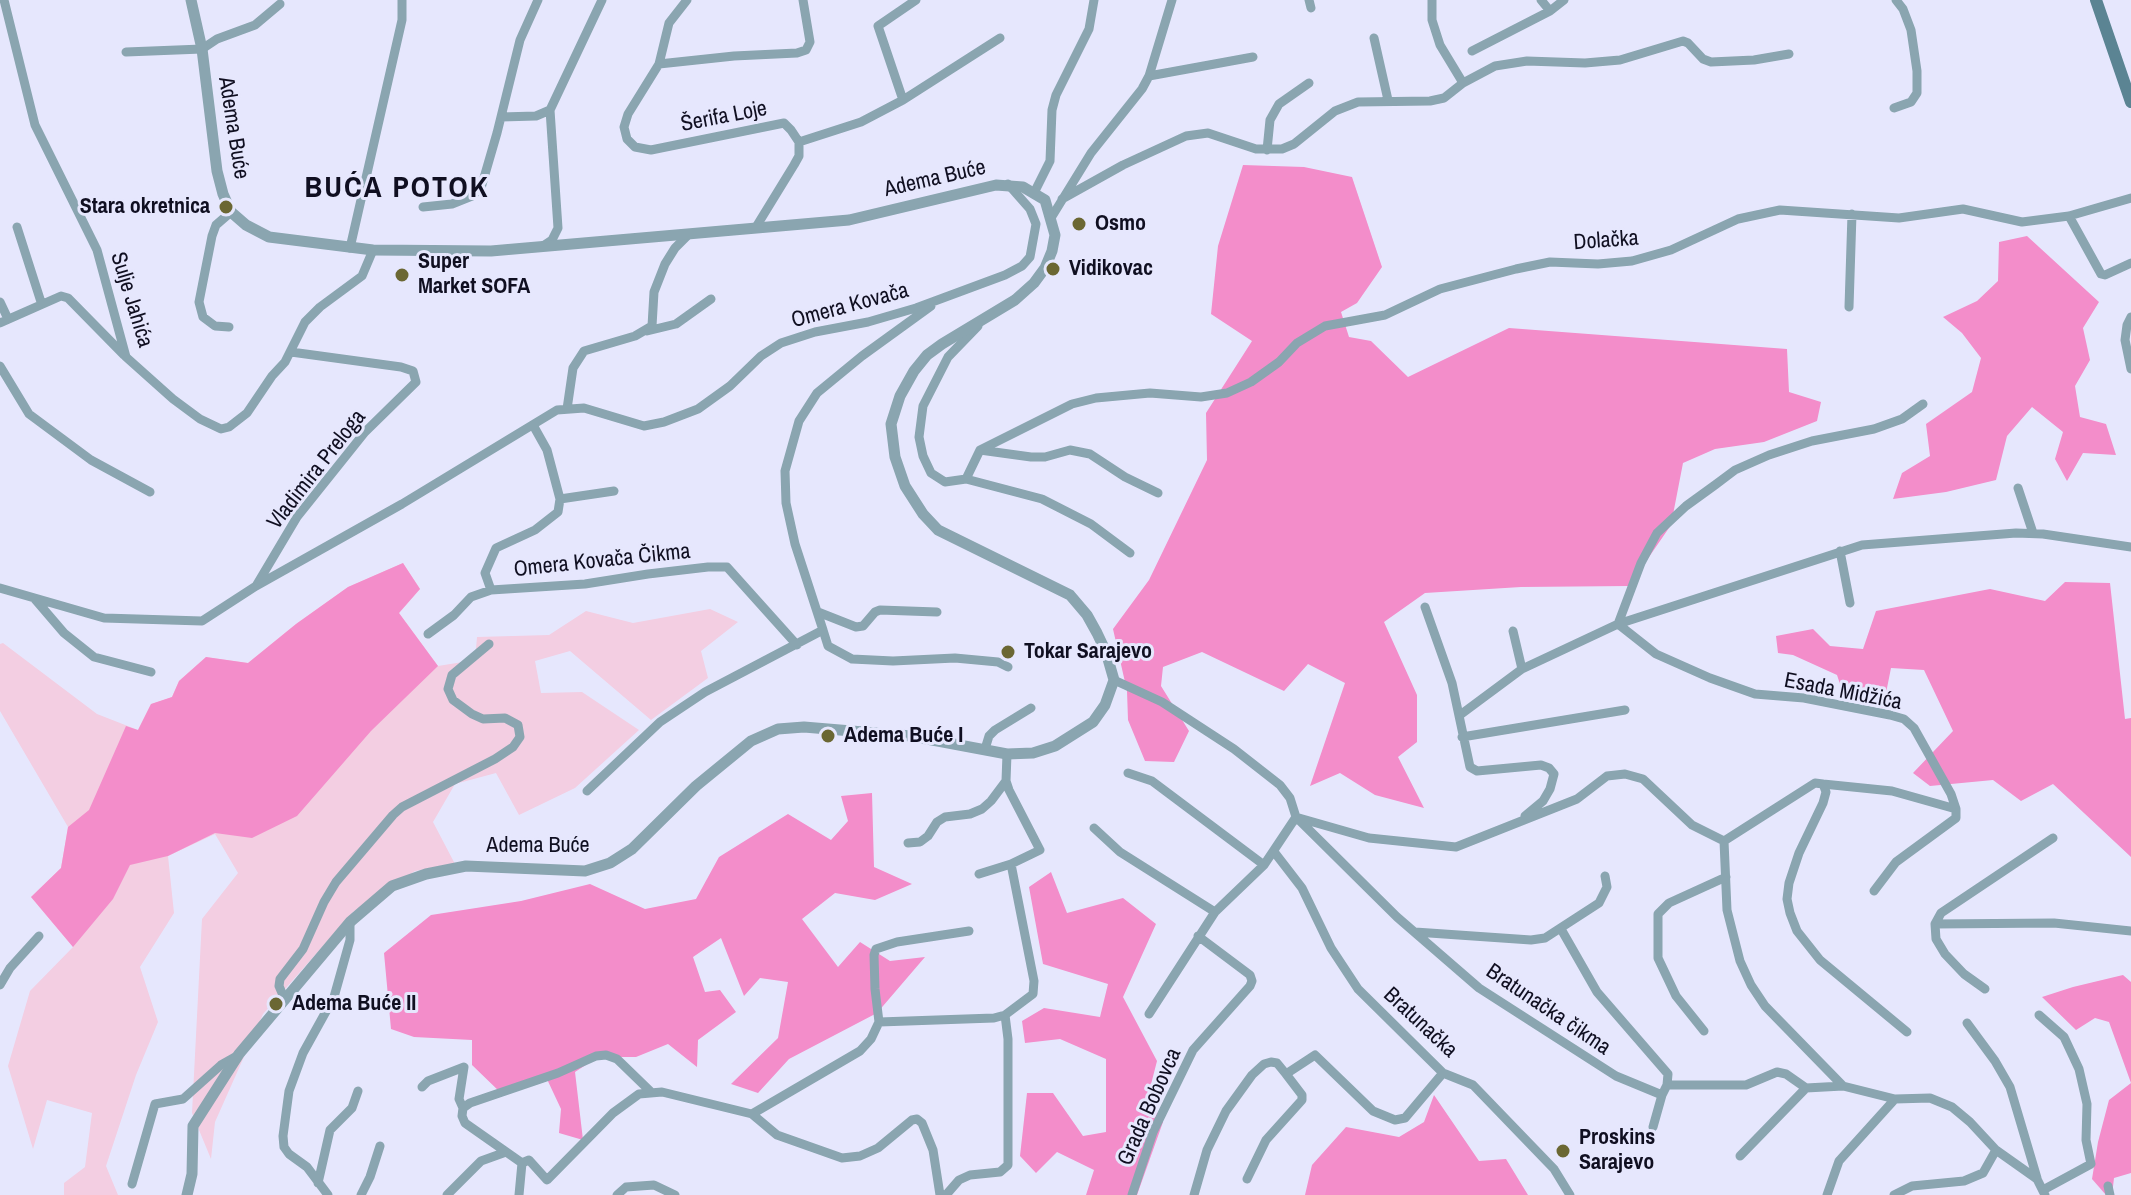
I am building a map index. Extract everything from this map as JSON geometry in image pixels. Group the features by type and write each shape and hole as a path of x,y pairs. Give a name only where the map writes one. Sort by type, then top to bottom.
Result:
{"main road":[{"path":"2096,0 2131,102"}],"street":[{"name":"Sulje Jahića","path":"4,0 35,125 97,250 126,357 173,399 200,419 221,429 229,427 247,413 291,352"},
{"name":"Adema Buće","path":"191,0 202,49 217,171 231,212 246,225 269,237 373,250 491,251 849,220 996,185 1023,187 1034,193"},
{"path":"350,248 402,20 402,0"},
{"path":"423,207 452,204 472,196 481,188 520,40 538,0"},
{"path":"540,248 552,240 558,228 550,110 602,0"},
{"name":"Šerifa Loje","path":"687,0 665,32 659,64 628,114 624,127 627,139 635,147 651,150 784,123 799,142"},
{"path":"659,64 806,50 810,42 803,0"},
{"path":"903,100 878,26 916,0"},
{"path":"1094,0 1089,29 1056,95 1052,110 1050,161 1034,193 1045,200 1055,235 1045,268 1015,300 927,355 900,396 891,424 895,457 905,486 923,514 938,530 1070,595 1097,633 1114,680 1162,702 1234,749 1280,785 1290,798 1296,817 1275,853 1215,912 1149,1014"},
{"path":"1051,218 1091,153 1142,89 1149,76 1172,0"},
{"path":"1432,0 1432,20 1440,45 1463,83"},
{"path":"1541,0 1550,11"},
{"path":"1472,51 1550,11 1564,0"},
{"path":"1894,108 1911,102 1917,93 1911,30 1907,16 1896,0"},
{"name":"Adema Buće","path":"126,52 202,49 217,39 255,25 280,4"},
{"path":"756,227 799,156 799,142 861,122 903,100 1000,38"},
{"path":"1374,38 1388,100"},
{"path":"1062,199 1123,165 1186,136 1208,133 1267,150 1294,144 1335,111 1358,102 1444,98 1463,83 1495,66 1527,61 1585,63 1620,60 1683,41 1711,62 1789,54"},
{"path":"1149,76 1253,57"},
{"path":"1267,150 1270,120 1279,104 1309,83"},
{"path":"501,117 536,116 550,110"},
{"name":"Omera Kovača","path":"567,409 584,408 644,426 664,422 698,409 781,343 815,332 880,319 1005,275 1022,266 1030,257 1036,224 1030,209 1008,184"},
{"name":"Dolačka","path":"980,450 1072,404 1096,398 1150,393 1201,397 1227,393 1251,382 1279,362 1297,343 1325,326 1385,315 1440,289 1550,262 1598,264 1632,261 1671,250 1738,219 1763,212 1780,210 1899,218 1963,209 2022,222 2069,216 2131,198"},
{"name":"Adema Buće","path":"229,327 215,326 203,317 199,302 212,236 216,225 231,212"},
{"path":"1849,307 1852,214"},
{"path":"2069,216 2101,274 2131,263"},
{"path":"17,227 41,302"},
{"path":"647,331 654,320 654,292 665,264 689,234"},
{"path":"291,352 305,322 362,276 373,250"},
{"path":"0,302 4,321 41,302 61,296 68,298 126,357"},
{"path":"943,297 817,393 799,421 785,471 786,503 795,544 828,646 852,659 955,658 998,662 1008,667"},
{"path":"256,586 402,504 557,410 567,409 573,368 584,351 676,324 711,299"},
{"path":"2131,317 2125,340 2131,369"},
{"path":"985,319 948,357 927,394 919,437 931,473 945,482 966,479 1042,499 1091,524 1130,553"},
{"name":"Vladimira Preloga","path":"0,588 104,618 202,621 256,586 297,517 365,432 416,382 413,371 401,367 291,352"},
{"path":"0,366 29,414 91,460 150,492"},
{"path":"1618,624 1641,563 1657,533 1686,506 1735,470 1812,441 1874,429 1902,419 1923,404"},
{"path":"533,425 547,450 560,499 614,491"},
{"path":"966,479 980,450 1031,457 1045,457 1070,450 1090,454 1125,477 1158,493"},
{"path":"2018,488 2033,533"},
{"name":"Omera Kovača Čikma","path":"560,499 558,512 548,523 496,548 485,573 491,590 585,584 648,574 727,567 797,645"},
{"path":"1460,715 1522,669 1618,624 1769,577 1840,551 1880,543 1993,533 2033,533 2131,547"},
{"path":"1840,551 1850,603"},
{"path":"428,634 454,615 471,597 491,590"},
{"path":"34,598 78,647 94,657 151,672"},
{"path":"1425,607 1452,683 1462,737 1473,771 1541,765 1554,774 1543,801 1517,822"},
{"path":"818,612 856,627 863,626 880,610 937,612"},
{"name":"Esada Midžića","path":"1618,624 1656,654 1755,694 1804,698 1904,719 1914,728 1951,794 1956,809"},
{"path":"587,791 660,722 705,692 823,630"},
{"path":"1513,631 1522,669"},
{"path":"285,1000 279,986 280,979 303,949 324,902 336,882 393,815 402,807 495,759 513,747 520,737 518,725 505,718 483,719 472,714 453,700 448,689 452,675 489,644"},
{"name":"Adema Buće","path":"187,1195 192,1174 193,1126 239,1054 350,922 392,886 426,874 466,866 585,871 610,863 632,849 696,786 751,741 778,729 804,727 911,736 1007,754 1033,753 1055,746 1093,722 1105,705 1114,680"},
{"path":"985,749 989,736 995,730 1031,708"},
{"path":"1462,737 1625,710"},
{"path":"979,874 1011,864 1040,850 1006,781 1007,754"},
{"path":"1128,773 1158,785 1264,865"},
{"path":"1296,817 1369,838 1456,847 1577,799 1607,776 1625,774 1643,779 1692,825 1724,841"},
{"path":"908,843 920,842 945,817 982,809 1006,781"},
{"path":"1724,841 1815,783 1892,791 1956,809 1956,818 1896,862 1874,891"},
{"path":"1823,784 1826,792 1823,803 1799,853 1789,883 1787,899 1790,913 1797,931 1820,960 1907,1032"},
{"name":"Bratunačka čikma","path":"1296,817 1415,932 1479,988 1616,1076 1662,1095"},
{"path":"1094,828 1120,852 1215,912"},
{"path":"1985,989 1964,974 1945,954 1936,939 1935,924 1941,913 2053,838"},
{"path":"1724,841 1727,910 1740,961 1751,985 1765,1006 1843,1086"},
{"name":"Bratunačka","path":"1275,853 1302,888 1331,948 1358,989 1443,1073 1473,1085 1554,1169 1570,1195"},
{"path":"879,1022 979,1020 1005,1015 1033,994 1035,988 1011,864"},
{"name":"Bratunačka čikma","path":"1415,932 1531,940 1545,938 1599,903 1607,887 1605,876"},
{"path":"1704,1031 1676,996 1658,958 1658,914 1669,903 1726,877"},
{"path":"328,1195 307,1167 289,1154 284,1147 283,1136 289,1091 303,1053 334,997 350,940 350,922"},
{"path":"1935,924 2054,923 2131,931"},
{"name":"Bratunačka čikma","path":"1561,929 1597,992 1668,1074 1667,1085"},
{"path":"752,1114 860,1051 871,1039 879,1022 875,989 876,949 897,942 969,931"},
{"path":"0,985 10,968 39,936"},
{"name":"Grada Bobovca","path":"1132,1195 1153,1132 1193,1050 1252,981 1250,975 1198,936"},
{"path":"943,1195 959,1180 970,1175 1000,1172 1008,1165 1008,1039 1005,1015"},
{"path":"1967,1023 2010,1087 2037,1179 2044,1192 2091,1164 2086,1140 2087,1104 2079,1069 2064,1037 2039,1015"},
{"name":"Adema Buće","path":"132,1184 155,1104 183,1099 221,1065 239,1054"},
{"path":"463,1108 493,1093 606,1055 617,1059 650,1091"},
{"path":"1286,1074 1315,1055 1373,1111 1395,1120 1405,1118 1443,1073"},
{"path":"1194,1195 1207,1150 1219,1124 1252,1075 1264,1064 1277,1063 1302,1095 1302,1100 1266,1140 1247,1179"},
{"path":"422,1087 428,1081 464,1067 459,1099 465,1123 522,1163"},
{"path":"1653,1127 1667,1085 1746,1085 1782,1072 1806,1088 1843,1086 1895,1099 1930,1098 1952,1107 1996,1150 2037,1179"},
{"path":"1740,1156 1806,1088"},
{"path":"318,1183 330,1130 348,1113 358,1091"},
{"path":"522,1163 529,1160 547,1180 613,1113 639,1094 650,1091 752,1114 777,1135 842,1158 860,1156 878,1148 917,1119 922,1123 933,1150 943,1195"},
{"path":"1827,1195 1839,1161 1895,1099"},
{"path":"361,1195 380,1146"},
{"path":"1894,1195 1912,1186 1954,1183 1974,1177 1983,1173 1996,1150"},
{"path":"447,1195 481,1161 506,1152"},
{"path":"519,1195 522,1163"},
{"path":"617,1195 626,1187 654,1185 675,1195"}],"shaded area":[{"path":"1243,165 1304,167 1352,177 1382,267 1357,303 1341,312 1349,337 1371,341 1408,377 1509,328 1787,349 1789,392 1821,402 1817,421 1764,442 1715,449 1683,463 1671,525 1629,586 1521,587 1425,593 1384,622 1417,695 1417,742 1398,757 1424,808 1375,795 1340,773 1310,786 1345,683 1308,664 1284,691 1202,652 1163,667 1161,686 1189,731 1174,762 1145,761 1128,720 1127,691 1113,629 1149,580 1207,460 1206,413 1252,341 1211,314 1218,246"},
{"path":"2027,236 2099,302 2083,328 2090,360 2075,386 2080,417 2106,424 2116,455 2083,453 2067,481 2055,459 2063,432 2032,407 2007,436 1996,480 1946,492 1893,499 1902,473 1930,456 1926,424 1972,392 1981,358 1962,333 1943,317 1977,301 1998,281 1999,242"},
{"path":"403,563 420,589 399,613 438,666 475,660 477,637 549,635 586,611 633,623 710,609 738,622 701,651 708,678 651,720 570,651 535,661 541,693 582,692 639,730 575,788 519,815 496,773 455,784 433,822 455,864 415,871 353,912 263,1014 215,1122 211,1159 192,1113 202,919 238,873 215,834 168,856 174,913 140,967 158,1022 136,1075 106,1166 118,1195 64,1195 64,1183 85,1167 92,1113 47,1100 33,1149 8,1066 30,991 73,947 31,897 61,868 68,827 0,711 0,644 3,643 97,714 138,730 151,704 172,697 179,681 206,657 248,663 348,587"},
{"path":"403,563 420,589 399,613 438,666 371,731 297,816 252,838 215,833 168,856 130,865 113,899 73,947 31,897 61,868 68,827 89,810 126,726 138,730 151,704 172,697 179,681 206,657 248,663 348,587"},
{"path":"2065,582 2110,583 2125,719 2131,718 2131,857 2053,784 2021,801 1993,780 1930,786 1913,773 1953,731 1924,670 1891,668 1883,708 1844,696 1837,675 1793,655 1778,653 1776,636 1813,629 1830,646 1863,649 1876,611 1990,589 2045,601"},
{"path":"872,793 874,867 912,884 875,900 835,893 802,919 838,967 860,942 890,961 925,957 877,1013 789,1059 758,1093 731,1084 778,1038 788,982 760,978 744,996 721,938 693,957 705,992 720,990 736,1012 698,1040 697,1067 668,1044 636,1057 598,1057 575,1072 583,1140 559,1133 561,1109 546,1077 502,1094 472,1065 472,1040 414,1037 391,1029 384,953 431,915 521,901 590,884 645,909 696,899 719,857 788,814 831,840 848,821 841,796"},
{"path":"1051,872 1067,913 1123,898 1156,924 1123,997 1157,1061 1148,1096 1163,1122 1137,1195 1086,1195 1094,1170 1057,1152 1036,1173 1020,1156 1027,1093 1053,1093 1083,1136 1106,1132 1106,1059 1060,1039 1025,1043 1022,1021 1044,1008 1100,1017 1108,984 1043,964 1029,887"},
{"path":"2123,975 2131,982 2131,1083 2109,1022 2095,1018 2076,1030 2042,997"},
{"path":"2131,1083 2131,1173 2114,1178 2112,1195 2106,1195 2092,1179 2098,1142 2109,1100"},
{"path":"1434,1095 1479,1161 1506,1159 1528,1195 1305,1195 1312,1165 1346,1127 1399,1137 1424,1122"}],"place":[{"name":"Stara okretnica","path":"226,207"},
{"name":"Osmo","path":"1079,224"},
{"name":"Vidikovac","path":"1053,269"},
{"name":"Super Market SOFA","path":"402,275"},
{"name":"Tokar Sarajevo","path":"1008,652"},
{"name":"Adema Buće I","path":"828,736"},
{"name":"Adema Buće II","path":"276,1004"},
{"name":"Proskins Sarajevo","path":"1563,1151"}],"district":[{"name":"BUĆA POTOK","path":"397,189"}]}
